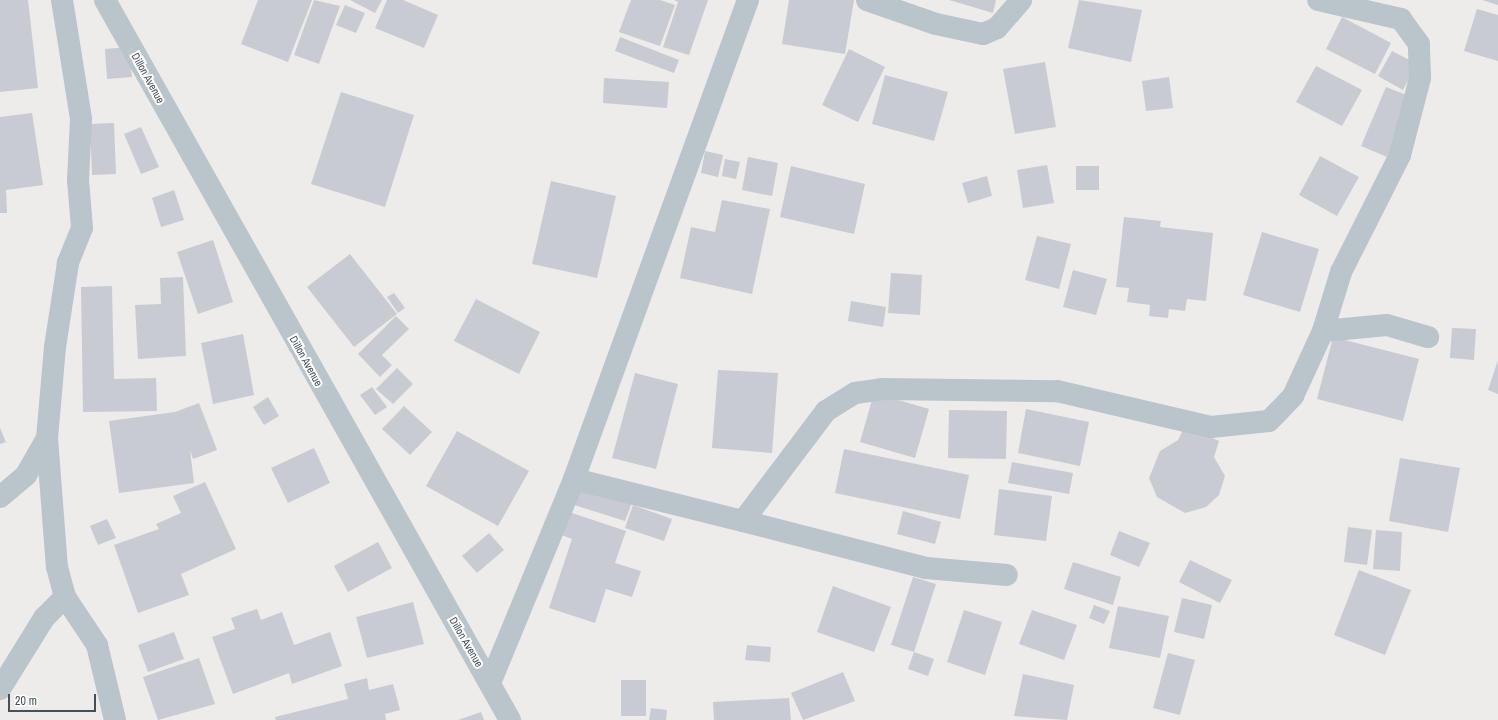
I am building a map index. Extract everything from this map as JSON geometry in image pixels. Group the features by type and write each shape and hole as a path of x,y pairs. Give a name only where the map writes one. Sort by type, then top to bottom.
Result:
{"street":[{"path":"62,0 80,119 78,180 82,228 68,263 55,347 47,438 57,567 65,597 97,645 115,720"},
{"name":"Dillon Avenue","path":"105,0 399,528 490,683 510,720"},
{"path":"490,683 574,479 748,0"},
{"path":"867,0 936,24 983,34 997,28 1021,0"},
{"path":"743,522 826,411 855,393 882,390 1057,391 1211,426 1269,421 1293,396 1323,331 1341,272 1400,155 1420,78 1418,44 1402,19 1318,0"},
{"path":"1323,331 1387,325 1428,337"},
{"path":"0,497 26,475 47,438"},
{"path":"574,479 926,568 1007,574"},
{"path":"0,688 44,618 65,597"}],"building":[{"path":"0,0 28,0 38,88 0,92"},
{"path":"258,0 312,0 288,62 241,44"},
{"path":"314,0 340,6 319,64 294,55"},
{"path":"350,0 382,0 375,13"},
{"path":"387,0 403,0 438,15 424,48 375,28"},
{"path":"631,0 660,0 675,5 660,46 619,32"},
{"path":"674,0 708,0 689,55 663,47 678,2"},
{"path":"789,0 854,0 845,54 782,44"},
{"path":"949,0 996,0 993,13"},
{"path":"1079,0 1142,10 1131,62 1068,48"},
{"path":"1482,0 1498,0 1498,5"},
{"path":"345,5 365,13 356,33 336,25"},
{"path":"1477,9 1498,15 1498,61 1464,51"},
{"path":"1342,17 1391,43 1375,74 1326,49"},
{"path":"620,37 679,60 674,73 615,51"},
{"path":"129,47 132,77 107,79 105,49"},
{"path":"849,49 885,67 858,122 822,105"},
{"path":"1392,51 1417,64 1403,90 1378,76"},
{"path":"1045,62 1056,127 1015,134 1003,69"},
{"path":"1316,66 1362,90 1342,126 1296,102"},
{"path":"885,75 948,92 934,141 872,124"},
{"path":"1169,77 1173,108 1146,111 1142,81"},
{"path":"604,78 669,82 667,108 603,103"},
{"path":"1386,87 1412,97 1387,157 1361,146"},
{"path":"341,92 414,115 385,207 311,184"},
{"path":"32,113 43,185 6,190 7,213 0,213 0,117"},
{"path":"114,123 116,174 92,175 90,124"},
{"path":"141,127 159,167 141,174 124,134"},
{"path":"705,151 723,155 718,177 701,173"},
{"path":"1320,156 1359,177 1337,216 1299,195"},
{"path":"748,157 778,163 772,196 742,190"},
{"path":"725,159 740,162 736,179 722,176"},
{"path":"1047,165 1054,203 1023,208 1017,170"},
{"path":"791,166 865,184 854,234 780,217"},
{"path":"1076,166 1099,166 1099,190 1076,190"},
{"path":"987,176 992,196 968,203 962,183"},
{"path":"551,181 616,196 597,278 532,264"},
{"path":"174,190 184,220 161,227 152,198"},
{"path":"722,200 770,209 752,294 680,278 691,227 715,232"},
{"path":"1124,217 1161,221 1160,227 1213,233 1206,301 1187,299 1185,311 1169,309 1168,318 1149,316 1150,305 1127,302 1129,288 1116,287"},
{"path":"1262,232 1319,249 1300,312 1243,295"},
{"path":"1037,236 1071,244 1059,289 1025,280"},
{"path":"213,240 233,302 198,314 177,252"},
{"path":"350,254 397,314 354,347 307,287"},
{"path":"1073,270 1107,279 1096,315 1063,307"},
{"path":"891,273 922,275 920,315 888,313"},
{"path":"183,277 186,356 138,359 135,305 161,304 160,278"},
{"path":"112,286 114,379 156,378 157,411 83,412 81,287"},
{"path":"394,293 405,308 398,313 387,297"},
{"path":"476,299 540,332 519,374 454,341"},
{"path":"851,301 886,307 883,327 848,321"},
{"path":"396,316 409,329 382,355 392,365 380,377 358,354"},
{"path":"1452,328 1476,329 1474,360 1450,358"},
{"path":"243,334 254,395 213,404 201,343"},
{"path":"1333,337 1419,359 1403,421 1317,399"},
{"path":"1498,360 1498,394 1488,390"},
{"path":"397,368 413,384 393,404 376,389"},
{"path":"718,370 778,373 772,453 712,448"},
{"path":"635,373 678,384 656,469 612,458"},
{"path":"372,387 387,407 375,415 360,395"},
{"path":"874,393 929,409 915,458 860,442"},
{"path":"268,397 279,416 264,425 253,407"},
{"path":"199,403 217,450 193,459 190,450 194,483 119,493 109,421 175,412"},
{"path":"404,406 432,432 410,455 382,429"},
{"path":"1026,409 1089,422 1080,466 1018,453"},
{"path":"949,410 1007,411 1006,459 948,458"},
{"path":"1185,426 1219,441 1214,457 1225,476 1219,495 1206,507 1185,513 1157,497 1149,478 1160,451 1178,440"},
{"path":"0,428 6,442 0,444"},
{"path":"457,431 529,471 498,526 426,486"},
{"path":"314,448 330,483 288,503 271,468"},
{"path":"844,449 969,475 960,519 835,493"},
{"path":"1400,458 1460,468 1448,532 1389,521"},
{"path":"1012,462 1073,473 1069,494 1008,483"},
{"path":"575,481 633,500 625,521 568,503"},
{"path":"205,482 236,549 181,574 189,595 138,613 114,545 159,529 156,524 181,513 173,496"},
{"path":"999,489 1052,496 1046,541 994,535"},
{"path":"633,505 672,519 664,541 625,528"},
{"path":"566,511 626,531 615,563 641,571 632,597 606,589 595,623 549,608 572,539 559,534"},
{"path":"903,511 941,522 935,544 897,534"},
{"path":"107,519 116,538 98,545 90,526"},
{"path":"1348,527 1372,530 1367,565 1344,562"},
{"path":"1376,530 1402,532 1400,571 1373,569"},
{"path":"1119,531 1150,543 1139,567 1110,555"},
{"path":"489,533 504,550 477,573 462,556"},
{"path":"378,542 392,568 348,592 334,566"},
{"path":"1190,560 1232,580 1220,603 1179,582"},
{"path":"1073,562 1121,577 1113,605 1064,589"},
{"path":"1359,570 1411,590 1385,655 1334,635"},
{"path":"913,577 936,584 914,652 891,645"},
{"path":"833,586 891,607 874,652 817,632"},
{"path":"1182,598 1212,605 1204,639 1174,632"},
{"path":"413,602 424,644 367,658 356,617"},
{"path":"1094,605 1110,611 1104,624 1089,618"},
{"path":"1118,606 1169,616 1160,658 1109,648"},
{"path":"257,609 261,620 282,612 294,645 330,632 342,666 292,684 289,673 233,694 212,637 235,629 231,618"},
{"path":"964,610 1002,622 985,675 947,662"},
{"path":"1032,610 1077,625 1064,660 1019,644"},
{"path":"174,632 184,659 148,672 138,645"},
{"path":"747,645 771,647 770,662 745,660"},
{"path":"914,652 934,659 928,676 908,669"},
{"path":"1168,653 1195,660 1180,715 1153,708"},
{"path":"199,658 215,704 158,720 143,677"},
{"path":"843,672 855,701 803,720 791,693"},
{"path":"1023,674 1074,685 1067,720 1014,716"},
{"path":"367,678 369,690 393,684 400,710 385,714 386,720 276,720 275,717 348,699 344,684"},
{"path":"621,680 646,680 646,716 621,716"},
{"path":"789,698 791,720 714,720 713,702"},
{"path":"651,708 667,710 666,720 649,720"},
{"path":"481,712 484,720 458,720"}]}
